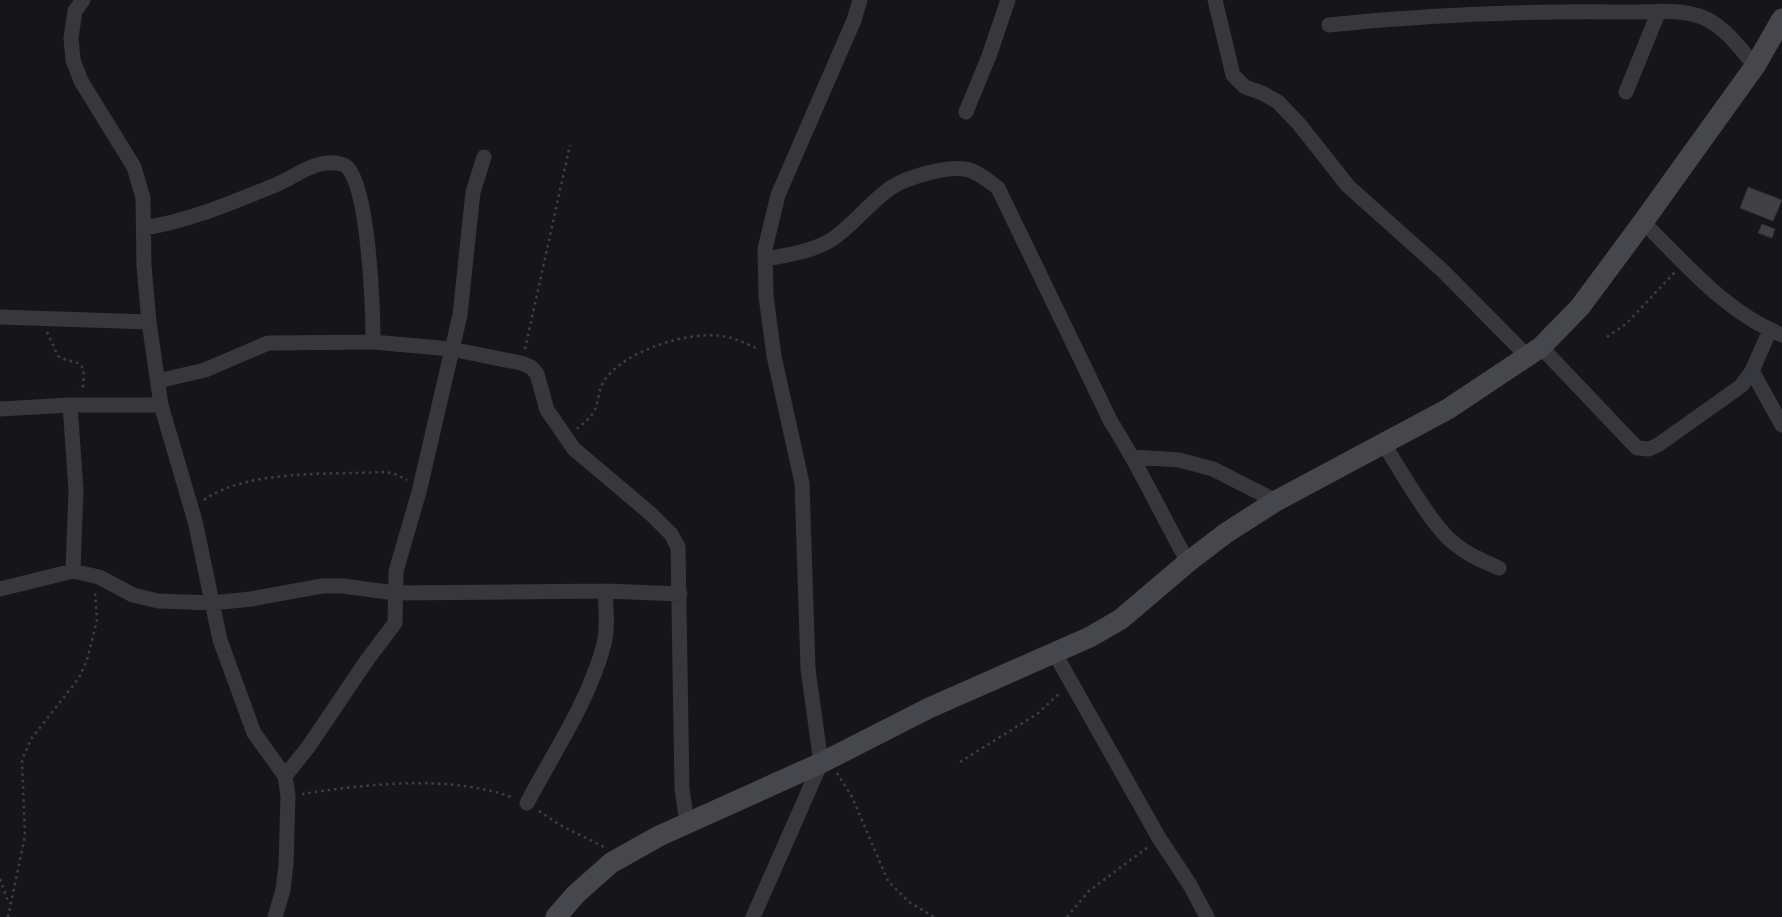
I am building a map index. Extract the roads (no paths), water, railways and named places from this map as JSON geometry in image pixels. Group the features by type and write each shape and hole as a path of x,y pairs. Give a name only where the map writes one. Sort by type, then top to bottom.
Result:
{"main road":[{"path":"556,917 576,894 611,863 659,836 825,761 929,708 1090,636 1121,619 1188,562 1226,533 1276,501 1448,409 1534,351 1580,307 1755,66 1782,19"}],"street":[{"path":"83,0 75,11 71,38 73,60 81,81 134,167 143,198 144,266 148,322 161,405 191,508 220,640 254,733 285,776 288,796 286,864 283,890 275,917"},
{"path":"753,917 825,761 808,669 802,483 774,356 766,296 765,249 778,195 854,20 860,0"},
{"path":"966,112 1008,0"},
{"path":"1215,0 1233,75 1245,88 1262,93 1278,102 1299,124 1348,186 1534,351 1637,448 1643,450 1658,445 1741,386 1776,333 1736,309 1643,222"},
{"path":"1626,92 1659,11"},
{"path":"1329,25 1514,13 1659,11 1701,17 1729,36 1755,66"},
{"path":"285,776 309,746 366,660 394,623 399,556 419,492 460,315 473,192 484,157"},
{"path":"144,228 176,223 208,212 275,186 321,164 338,163 347,167 362,207 373,292 373,342"},
{"path":"766,260 791,254 833,239 892,188 915,177 943,171 966,169 987,179 998,188 1111,422 1134,457 1160,512 1188,562"},
{"path":"0,317 148,322"},
{"path":"158,381 205,370 268,343 373,342 451,349 522,363 531,367 537,374 547,410 584,460 631,496 671,534 678,547 682,788 687,824"},
{"path":"1752,371 1782,425"},
{"path":"0,408 70,405 161,405"},
{"path":"70,405 76,490 73,571"},
{"path":"1383,443 1435,521 1453,543 1474,557 1499,568"},
{"path":"1134,457 1179,460 1213,470 1276,501"},
{"path":"0,590 73,571 99,577 133,595 158,601 212,603 251,599 322,586 343,586 395,593 605,591 680,594"},
{"path":"527,803 587,691 604,643 607,618 605,591"},
{"path":"1054,652 1159,838 1190,885 1207,917"}]}
